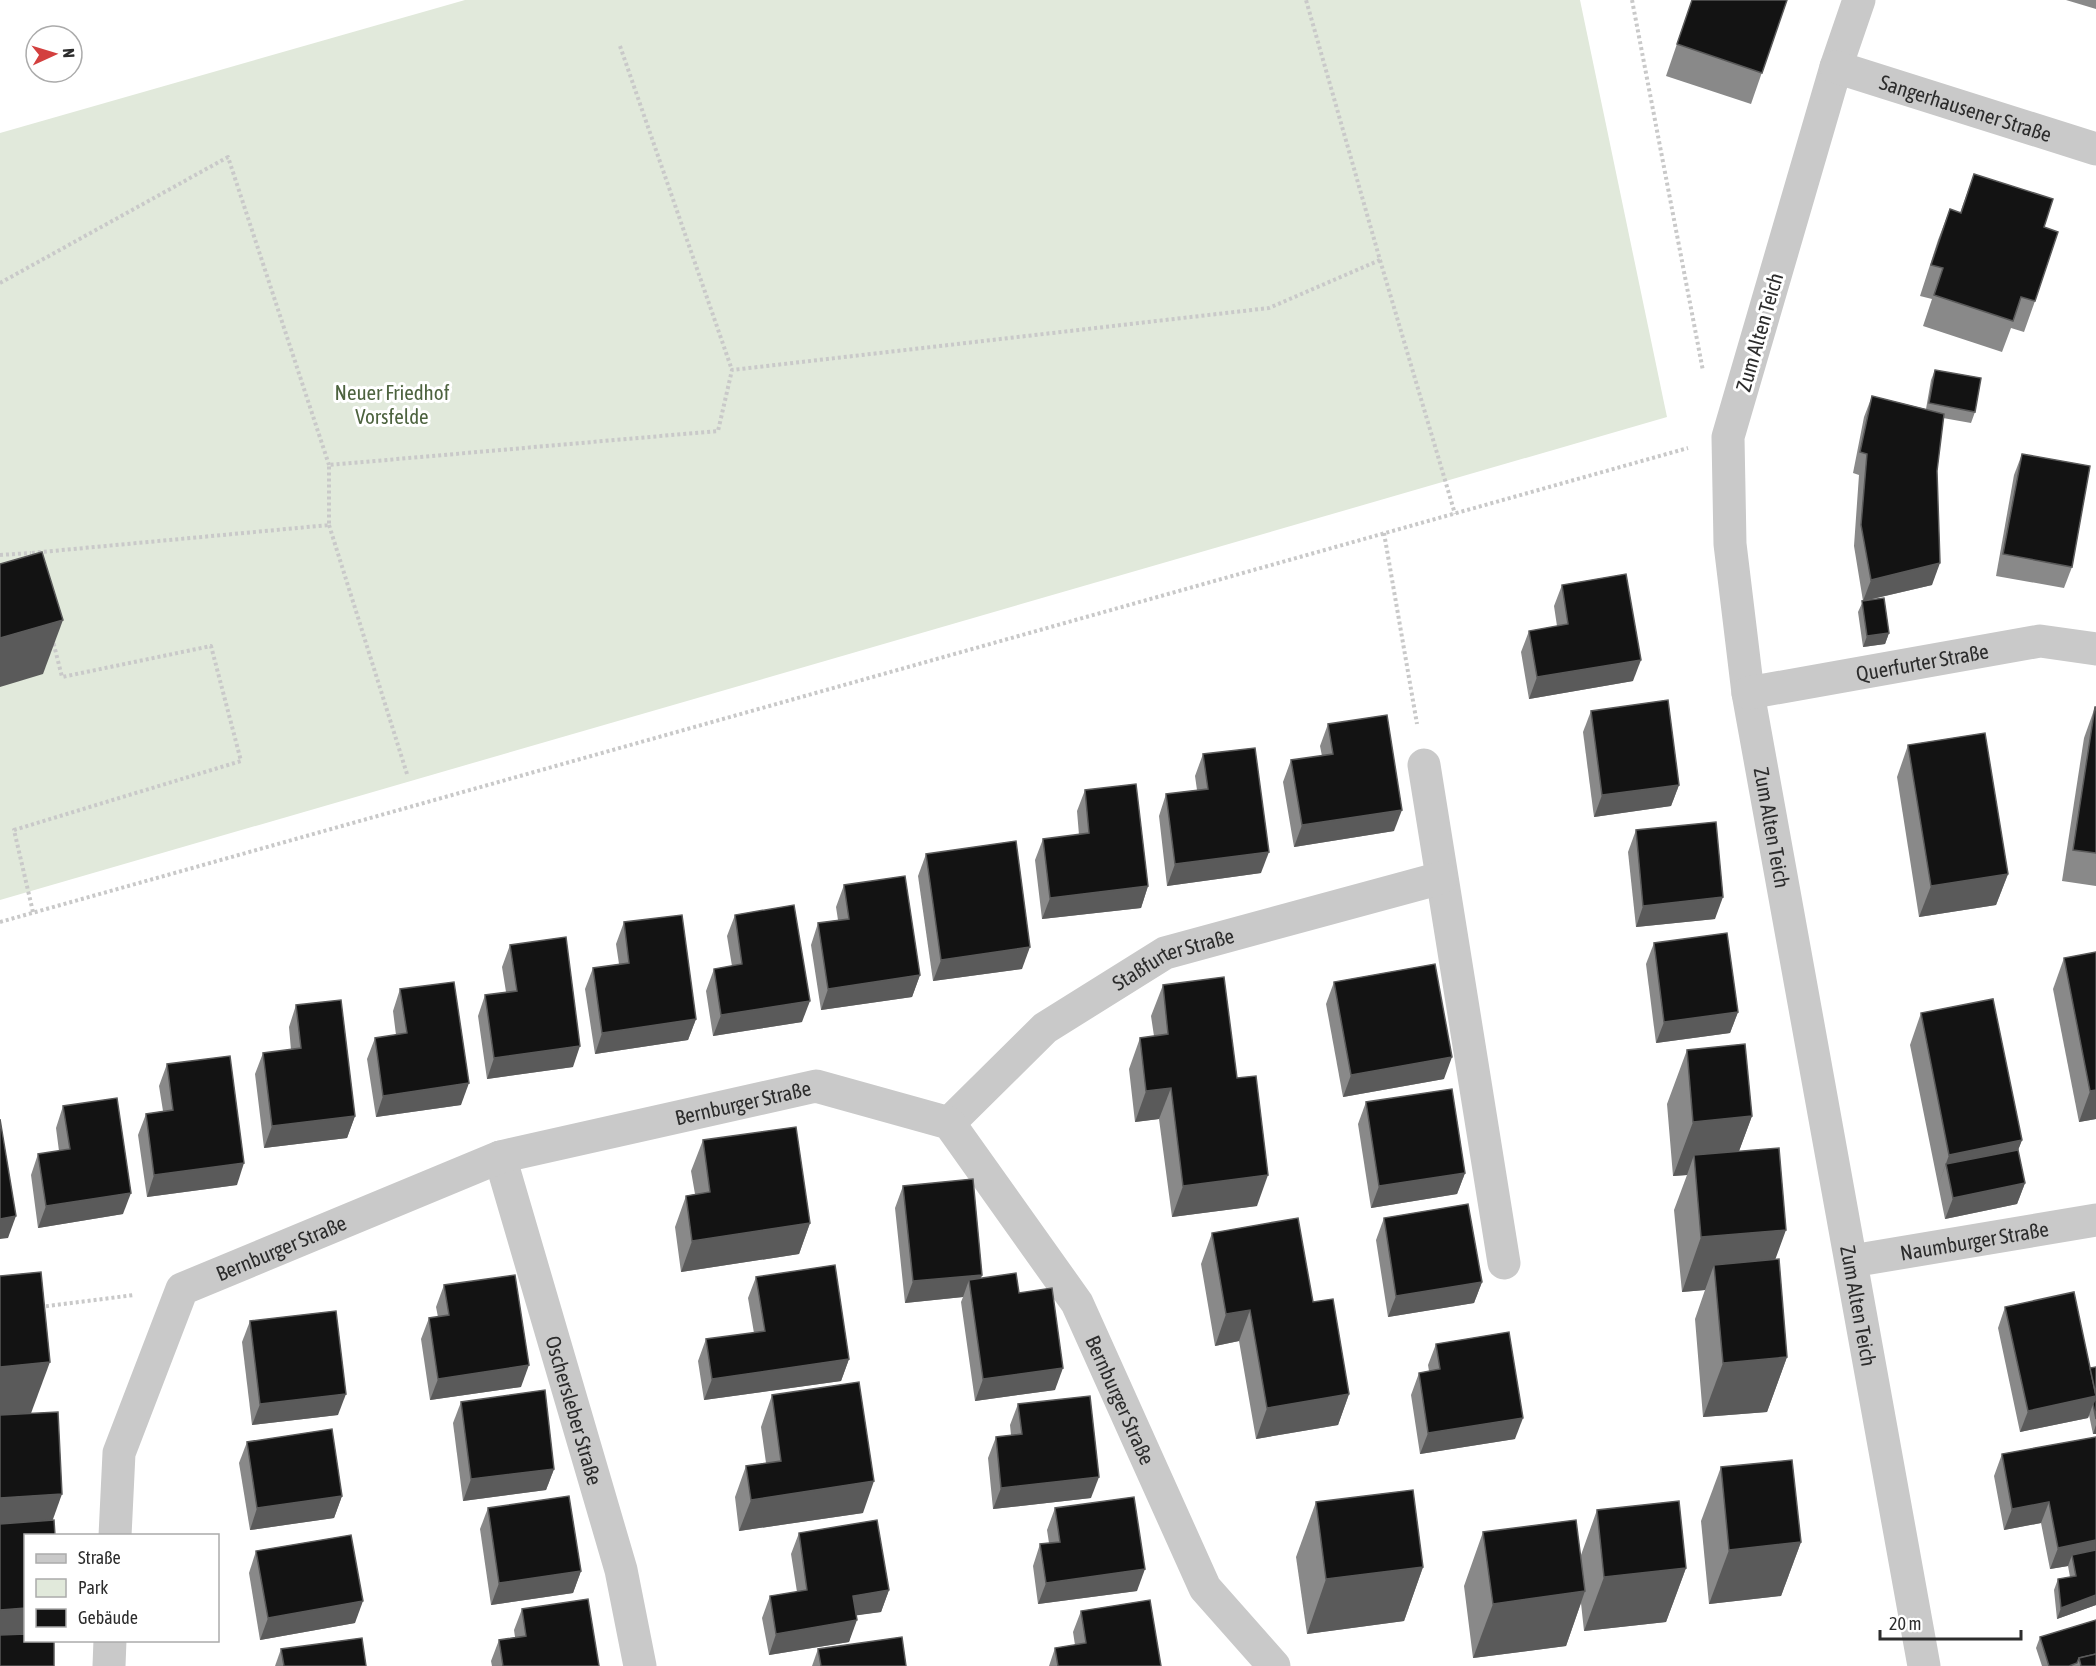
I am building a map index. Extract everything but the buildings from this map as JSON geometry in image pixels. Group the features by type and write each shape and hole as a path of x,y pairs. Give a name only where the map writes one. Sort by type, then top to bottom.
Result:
{"street":[{"name":"Zum Alten Teich","path":"1859,0 1836,67 1728,437 1730,544 1748,693 1924,1666"},
{"name":"Sangerhausener Straße","path":"1836,67 2096,149"},
{"name":"Querfurter Straße","path":"1748,693 2040,641 2096,649"},
{"path":"1424,765 1504,1263"},
{"name":"Staßfurter Straße","path":"950,1123 1045,1028 1165,953 1441,878"},
{"name":"Bernburger Straße","path":"182,1289 500,1157 816,1086 950,1123 1077,1303 1205,1588 1274,1666"},
{"name":"Oschersleber Straße","path":"500,1157 621,1570 640,1666"},
{"name":"Naumburger Straße","path":"1852,1261 2096,1220"},
{"path":"115,1534 119,1453 182,1289"},
{"path":"109,1666 110,1642"}],"path":[{"path":"1306,0 1455,514"},
{"path":"0,922 1728,437 1703,371 1632,0"},
{"path":"329,465 718,430 732,370 620,46"},
{"path":"0,283 228,157 329,465 329,525 407,774"},
{"path":"732,370 1269,309 1380,260"},
{"path":"0,555 329,525"},
{"path":"1384,533 1424,765"},
{"path":"30,553 33,565"},
{"path":"33,912 14,830 241,761 211,646 62,677 51,632"},
{"path":"34,1307 182,1289"}],"green space":[{"name":"Neuer Friedhof Vorsfelde","path":"465,0 1580,0 1667,417 0,900 0,133"}]}
